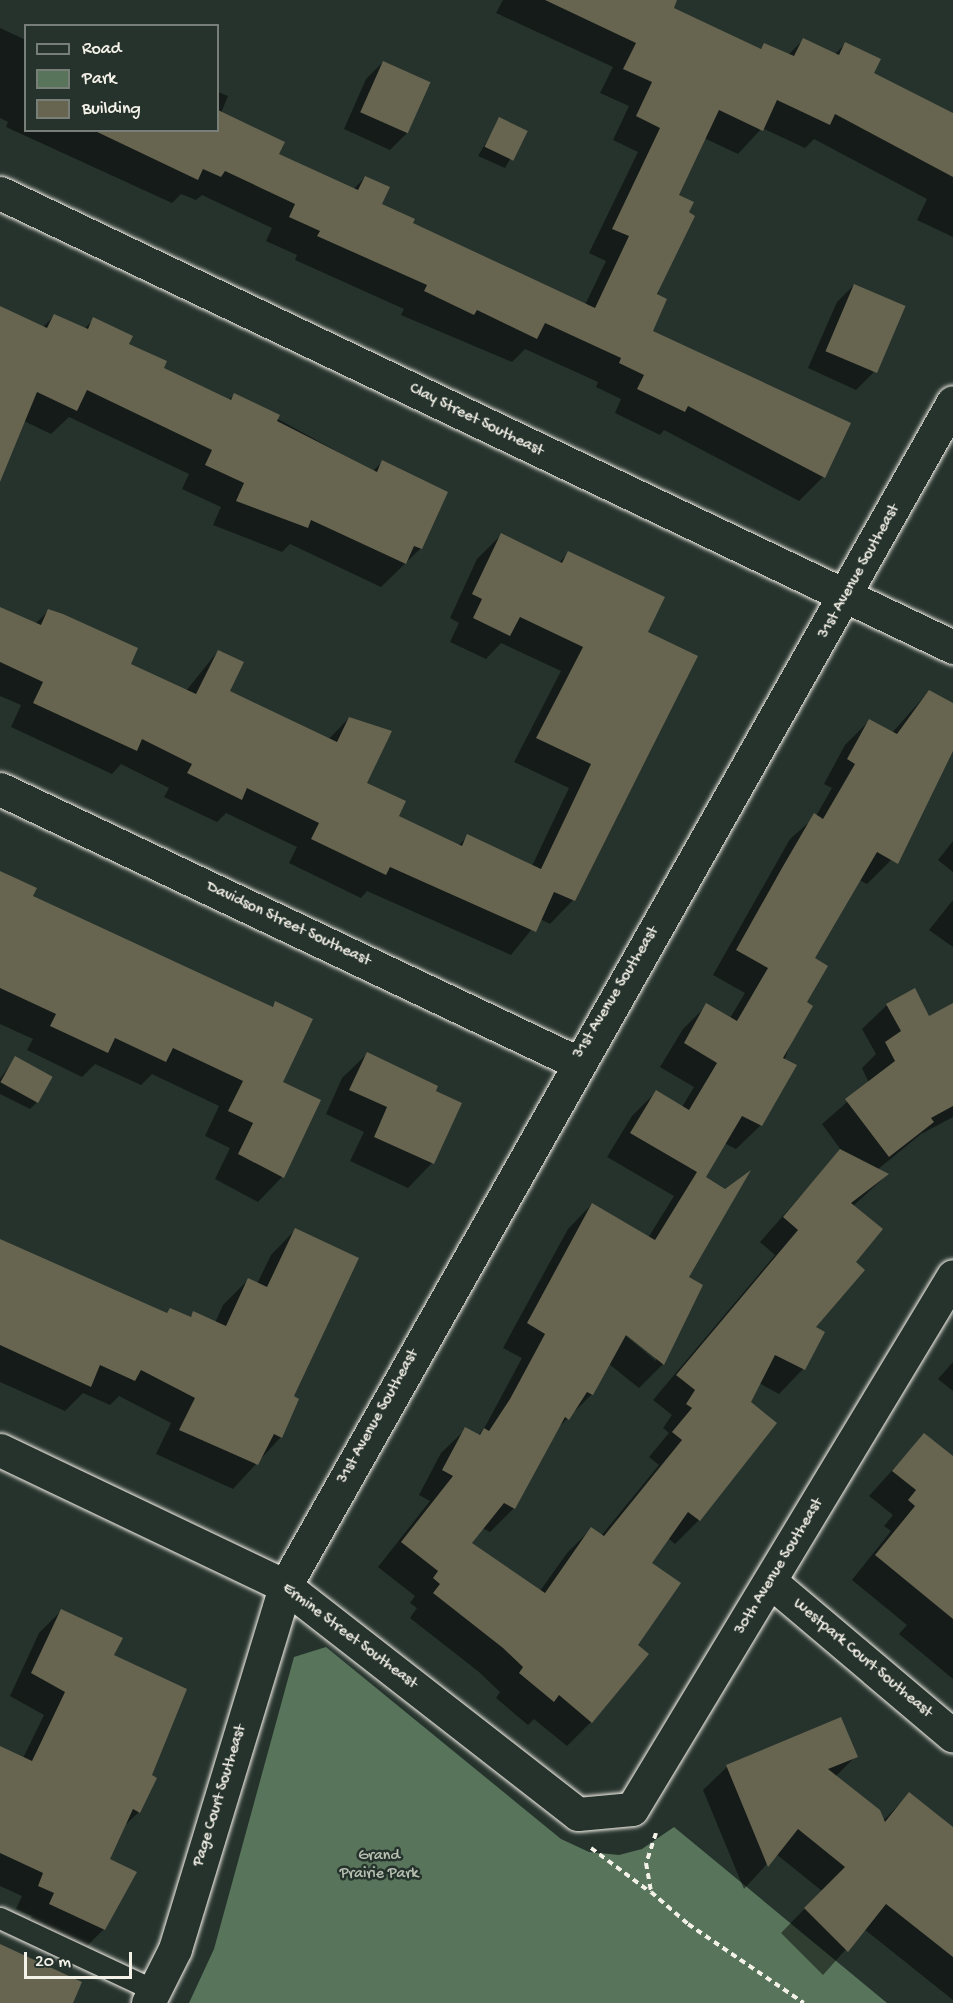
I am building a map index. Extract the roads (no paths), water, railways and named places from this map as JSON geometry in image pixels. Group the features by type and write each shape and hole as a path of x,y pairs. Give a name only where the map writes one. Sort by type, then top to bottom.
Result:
{"street":[{"name":"Clay Street Southeast","path":"0,193 846,599 953,647"},
{"name":"31st Avenue Southeast","path":"285,1586 576,1062 846,599 953,402"},
{"name":"Davidson Street Southeast","path":"0,789 576,1062"},
{"name":"30th Avenue Southeast","path":"578,1814 632,1809 771,1582 953,1276"},
{"name":"Ermine Street Southeast","path":"0,1450 285,1586 578,1814"},
{"name":"Westpark Court Southeast","path":"771,1582 953,1736"},
{"name":"Page Court Southeast","path":"152,1997 175,1948 285,1586"}],"lane":[{"path":"0,1918 152,1997"}],"park label":[{"name":"Grand Prairie Park","path":"379,1866"}]}
